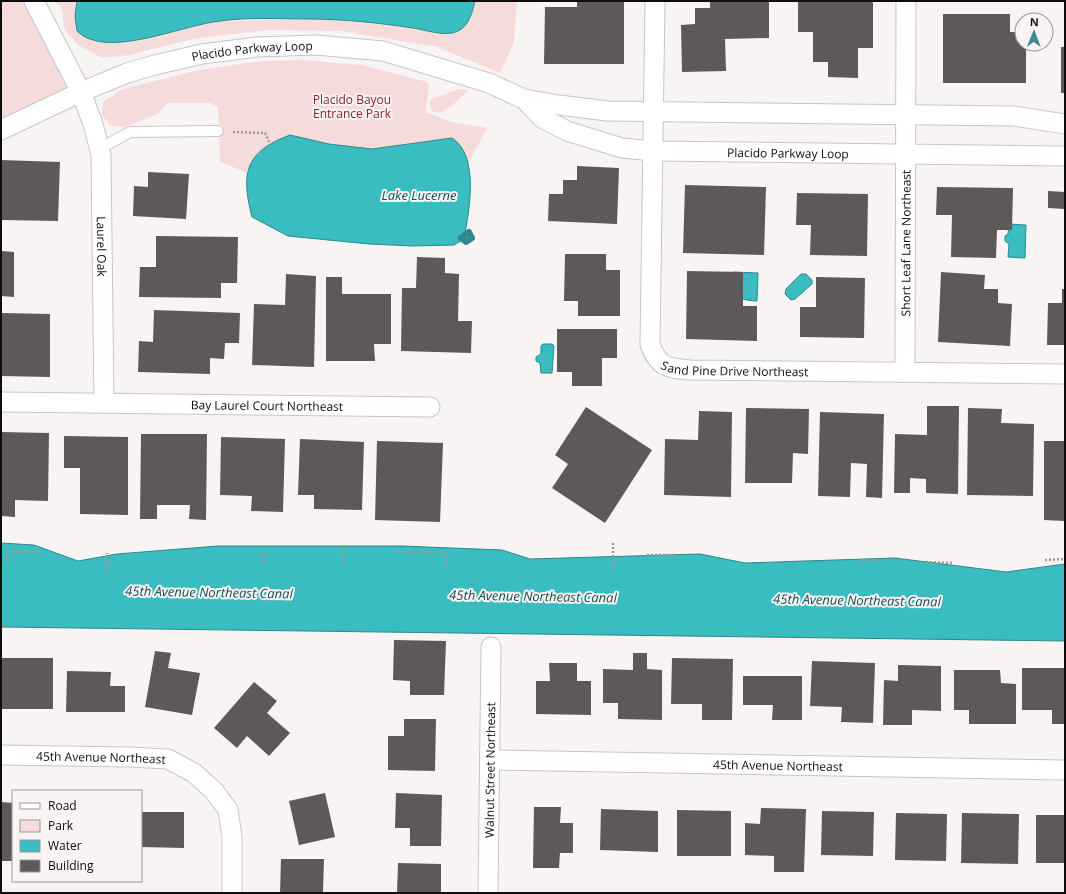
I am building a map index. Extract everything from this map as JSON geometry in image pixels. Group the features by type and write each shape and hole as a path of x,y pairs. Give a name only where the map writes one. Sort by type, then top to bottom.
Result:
{"street":[{"path":"34,1 81,92"},
{"name":"Sand Pine Drive Northeast","path":"655,1 650,344 654,358 669,368 690,370 1065,374"},
{"name":"Short Leaf Lane Northeast","path":"905,372 906,1"},
{"name":"Placido Parkway Loop","path":"1,130 81,92 128,73 196,56 257,47 316,45 383,51 476,79 524,99 607,111 1014,116 1065,124"},
{"name":"Laurel Oak","path":"81,92 93,124 99,149 102,203 104,403"},
{"name":"Placido Parkway Loop","path":"524,99 542,118 567,131 622,148 653,151 1065,156"},
{"name":"Bay Laurel Court Northeast","path":"1,402 430,407"},
{"name":"Walnut Street Northeast","path":"488,893 491,647"},
{"name":"45th Avenue Northeast","path":"1,755 168,759 194,773 214,791 228,810 232,837 232,893"},
{"name":"45th Avenue Northeast","path":"490,760 1065,770"}],"lane":[{"path":"99,149 130,132 218,131"}],"path":[{"path":"218,131 264,133 270,144"},
{"path":"613,542 613,569"},
{"path":"344,549 344,562"},
{"path":"7,563 7,552 40,552"},
{"path":"264,552 264,564"},
{"path":"397,552 445,552 446,565"},
{"path":"107,553 107,570"},
{"path":"647,555 676,555"},
{"path":"1045,560 1065,559"},
{"path":"861,560 878,560"},
{"path":"926,562 954,563"}],"green space":[{"path":"1,1 34,1 81,92 1,130"},
{"path":"53,1 77,1 75,3 108,43 138,40 220,21 325,19 414,28 438,33 470,20 475,1 517,1 514,43 500,73 437,47 342,31 267,30 192,39 130,55 100,57 78,45 67,33 63,25 63,13 61,7"},
{"name":"Placido Bayou Entrance Park","path":"302,60 362,65 427,82 429,86 426,112 451,122 487,128 468,164 459,143 452,138 372,149 329,144 306,138 257,155 246,172 220,162 218,107 210,103 167,103 158,114 125,127 110,125 102,115 103,102 123,89 199,70 262,61"},
{"path":"459,89 469,90 449,108 439,113 432,111 429,102 434,98"}],"water":[{"path":"77,1 475,1 471,16 466,25 462,29 452,33 437,33 374,23 321,19 253,19 206,23 136,40 104,42 85,37 77,31 75,16"},
{"name":"Lake Lucerne","path":"290,135 329,144 372,149 452,138 461,146 466,157 469,170 470,199 464,239 454,245 413,246 369,244 288,236 252,217 247,188 247,177 250,166 255,157 263,149"},
{"path":"1009,224 1026,225 1025,258 1008,257 1009,244 1005,241 1005,236 1008,234"},
{"path":"733,272 758,273 757,301 739,297 736,291"},
{"path":"801,274 806,274 812,280 812,284 795,299 791,300 785,294 786,289"},
{"path":"543,344 552,344 554,346 552,373 541,373 540,363 536,361 536,357 541,354 541,346"},
{"name":"45th Avenue Northeast Canal","path":"1,543 34,545 78,561 117,554 218,546 402,546 502,550 530,559 700,554 745,563 895,558 1006,572 1065,564 1065,641 1,627"}],"building":[{"path":"577,1 624,1 624,64 544,64 545,7 577,7"},
{"path":"710,1 769,1 769,38 725,39 726,71 682,72 681,25 695,24 695,8 710,8"},
{"path":"798,1 872,1 873,48 858,48 858,78 828,77 828,62 813,62 813,32 798,32"},
{"path":"943,14 1010,14 1010,32 1014,32 1014,52 1026,52 1026,83 943,83"},
{"path":"1061,47 1065,47 1065,93 1061,93"},
{"path":"1,160 60,162 58,221 1,220"},
{"path":"577,166 619,168 617,224 548,221 549,194 563,194 563,180 577,180"},
{"path":"148,172 189,174 186,219 133,216 134,186 148,187"},
{"path":"685,185 766,187 764,255 683,253"},
{"path":"937,187 1013,188 1012,230 997,230 996,258 951,257 952,215 936,215"},
{"path":"1048,191 1065,192 1065,209 1048,208"},
{"path":"797,193 868,194 867,256 810,255 811,225 796,225"},
{"path":"156,236 238,237 237,283 221,283 221,298 139,297 140,267 156,267"},
{"path":"1,251 14,252 14,297 1,296"},
{"path":"565,254 606,254 606,270 620,270 620,316 578,316 578,301 564,301"},
{"path":"417,257 445,258 445,273 459,274 458,321 472,321 471,353 401,351 402,288 416,288"},
{"path":"687,271 743,272 743,306 757,306 757,341 686,339"},
{"path":"941,272 985,275 984,289 998,289 998,303 1012,304 1010,346 938,342"},
{"path":"286,274 316,276 314,367 252,365 254,304 285,305"},
{"path":"326,277 342,277 342,294 391,294 391,344 374,344 375,361 326,361"},
{"path":"816,277 865,278 864,338 800,337 800,307 816,307"},
{"path":"1062,289 1065,289 1065,345 1047,345 1048,303 1062,303"},
{"path":"154,310 240,313 239,343 225,343 224,359 210,358 210,374 138,372 139,341 153,342"},
{"path":"1,313 50,314 50,377 1,376"},
{"path":"557,329 617,329 617,358 602,358 602,386 572,386 572,372 557,372"},
{"path":"927,406 959,406 958,494 926,493 926,479 910,478 910,493 894,493 895,434 927,435"},
{"path":"586,407 652,450 605,523 552,488 568,464 555,455"},
{"path":"746,408 809,409 808,454 793,453 792,483 745,483"},
{"path":"968,408 1002,409 1001,423 1034,424 1033,496 967,495"},
{"path":"699,411 732,412 731,497 664,495 665,439 698,440"},
{"path":"820,412 884,414 882,498 866,497 867,464 851,463 850,497 818,496"},
{"path":"1,432 49,433 48,501 15,500 15,517 1,516"},
{"path":"141,434 207,434 206,520 189,519 190,505 157,505 157,519 140,519"},
{"path":"64,436 128,437 128,515 80,514 80,468 64,468"},
{"path":"221,437 285,439 283,512 251,511 252,496 220,495"},
{"path":"300,439 364,442 362,510 314,509 314,495 298,495"},
{"path":"377,441 443,443 440,522 375,520"},
{"path":"1044,441 1065,441 1065,521 1044,520"},
{"path":"394,640 446,641 444,695 410,695 410,681 393,680"},
{"path":"155,651 171,653 168,668 200,673 192,715 145,707"},
{"path":"633,653 647,653 647,669 662,670 662,720 618,719 618,703 603,703 603,669 633,670"},
{"path":"1,658 53,658 53,709 1,709"},
{"path":"672,658 733,659 732,720 702,720 702,704 671,704"},
{"path":"812,661 875,663 873,723 841,722 842,707 810,706"},
{"path":"549,663 577,663 577,681 591,681 591,715 536,714 536,681 550,681"},
{"path":"898,665 941,666 941,711 912,710 912,725 883,725 884,680 898,681"},
{"path":"1022,668 1065,668 1065,724 1052,724 1052,710 1022,710"},
{"path":"954,670 1000,670 1001,683 1016,684 1016,724 969,724 969,710 954,710"},
{"path":"67,671 111,672 110,686 125,686 125,712 66,712"},
{"path":"743,676 802,676 802,720 772,720 773,705 743,705"},
{"path":"254,682 277,701 267,713 290,733 269,756 247,736 237,748 214,728"},
{"path":"404,719 436,719 435,771 388,770 388,736 404,736"},
{"path":"325,793 335,837 299,845 289,801"},
{"path":"396,793 442,795 441,846 410,846 410,828 395,828"},
{"path":"1,802 12,803 12,861 1,861"},
{"path":"534,807 561,807 560,823 573,823 573,853 560,853 559,868 533,868"},
{"path":"761,808 806,809 804,872 774,872 774,856 745,855 745,823 760,824"},
{"path":"601,809 658,811 658,852 600,850"},
{"path":"677,810 731,811 731,856 677,856"},
{"path":"822,811 874,812 873,856 821,855"},
{"path":"142,812 184,812 184,848 142,847"},
{"path":"896,813 947,814 946,861 895,860"},
{"path":"962,813 1019,814 1018,864 961,863"},
{"path":"1036,815 1065,815 1065,863 1036,863"},
{"path":"281,859 324,859 323,893 280,893"},
{"path":"398,863 441,864 441,893 397,893"}],"waterway":[{"path":"469,232 472,238 466,242 461,238 469,232"}]}
